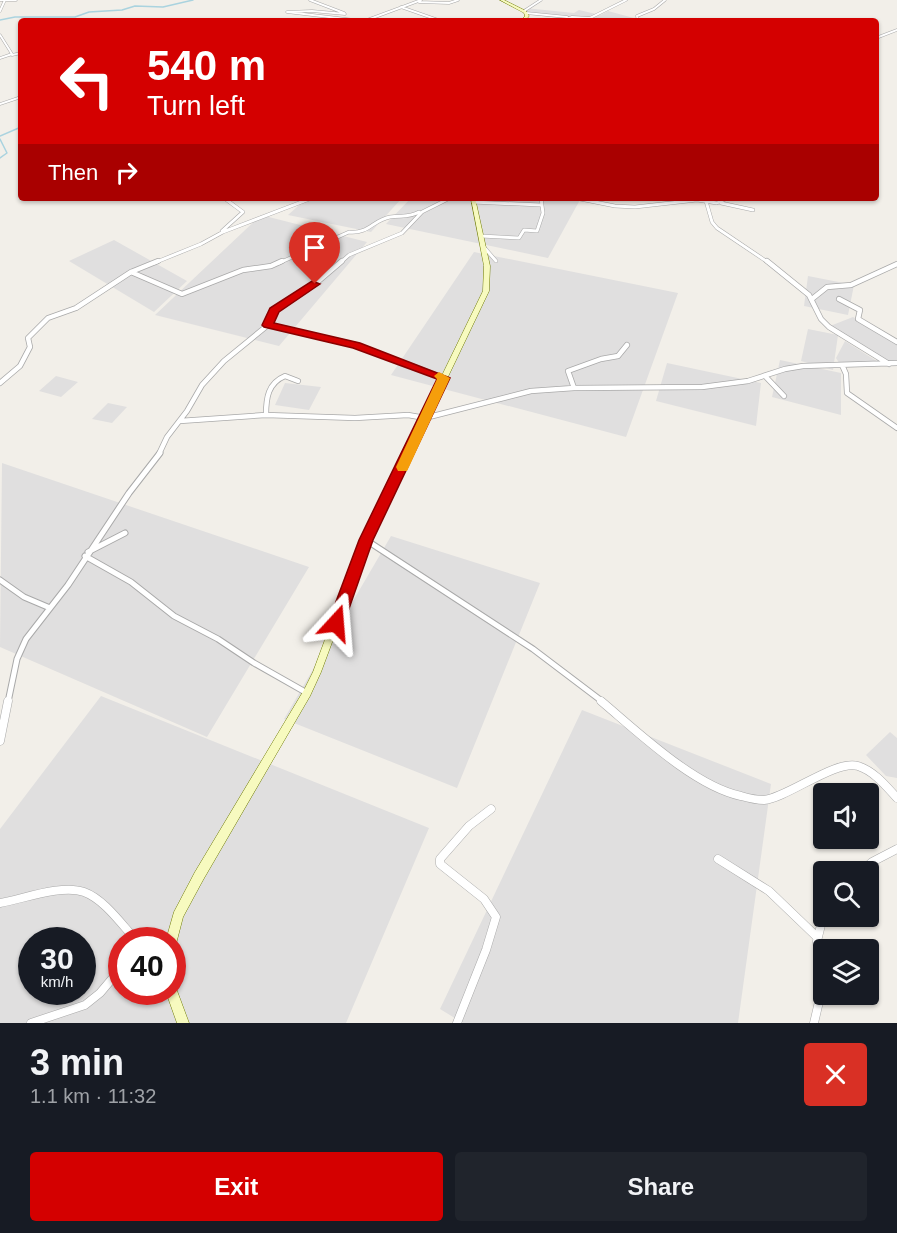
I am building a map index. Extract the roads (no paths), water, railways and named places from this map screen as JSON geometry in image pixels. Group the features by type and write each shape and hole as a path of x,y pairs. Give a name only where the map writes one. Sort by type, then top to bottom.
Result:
{"street":[{"path":"0,0 16,0"},
{"path":"0,11 5,0"},
{"path":"310,0 357,18"},
{"path":"374,18 421,0"},
{"path":"407,10 415,3 449,3 458,0"},
{"path":"502,0 525,12 590,18 626,0"},
{"path":"524,18 525,12 541,0"},
{"path":"637,18 637,16 654,9 664,0"},
{"path":"401,7 432,18"},
{"path":"338,18 287,12 312,11 345,14"},
{"path":"337,14 345,18"},
{"path":"570,17 574,18"},
{"path":"879,37 897,30"},
{"path":"889,33 897,35"},
{"path":"0,36 12,55"},
{"path":"0,58 18,54"},
{"path":"0,104 18,98"},
{"path":"223,232 224,228 243,212 228,201"},
{"path":"0,383 20,366 29,350 28,338 45,320 76,308 132,272 201,244 223,232 304,201"},
{"path":"132,272 182,294 243,270 271,266 350,232 361,233 386,218 414,215 438,201"},
{"path":"0,741 19,650 68,585 136,483 157,458 167,437 180,421 202,385 218,367 268,325 274,310 315,284 349,255 402,233 422,212 444,201"},
{"path":"175,927 198,876 307,693 366,540 486,291 488,270 473,201"},
{"path":"490,201 541,205"},
{"path":"481,236 519,238 524,230 537,231 542,219 541,201"},
{"path":"590,201 621,207 653,206 689,201"},
{"path":"753,210 706,201 712,222 719,230 784,272 812,299 821,319 830,327 889,364"},
{"path":"483,246 496,261"},
{"path":"812,299 827,287 851,285 897,264"},
{"path":"840,299 860,310 858,319 897,342"},
{"path":"268,325 356,345 444,378"},
{"path":"574,388 568,370 618,356 627,345"},
{"path":"180,421 266,416 355,418 408,415 425,418 531,391 574,388 702,387 748,381 803,366 897,363"},
{"path":"842,365 846,374 847,393 897,428"},
{"path":"765,375 784,396"},
{"path":"266,416 272,383 285,376 298,381"},
{"path":"86,555 125,533"},
{"path":"366,540 533,649 580,683 670,758 727,791 749,800 765,800 841,767 855,765 869,771 896,795"},
{"path":"86,555 130,582 174,616 218,639 254,663 307,693"},
{"path":"0,580 24,597 50,608"},
{"path":"457,1023 486,950 496,917 484,899 440,864 440,859 469,826 491,809"},
{"path":"878,861 897,849"},
{"path":"718,859 769,891 817,937"},
{"path":"0,903 70,890 83,892 93,898 123,927"},
{"path":"814,1023 822,989 817,937 820,927"},
{"path":"31,1023 85,1005 108,984"},
{"path":"177,1005 183,1023"}],"waterway":[{"path":"0,20 15,17 75,17 89,12 122,10 135,6 163,7 193,0"},
{"path":"0,136 18,128"},
{"path":"0,139 7,153 0,158"}]}
